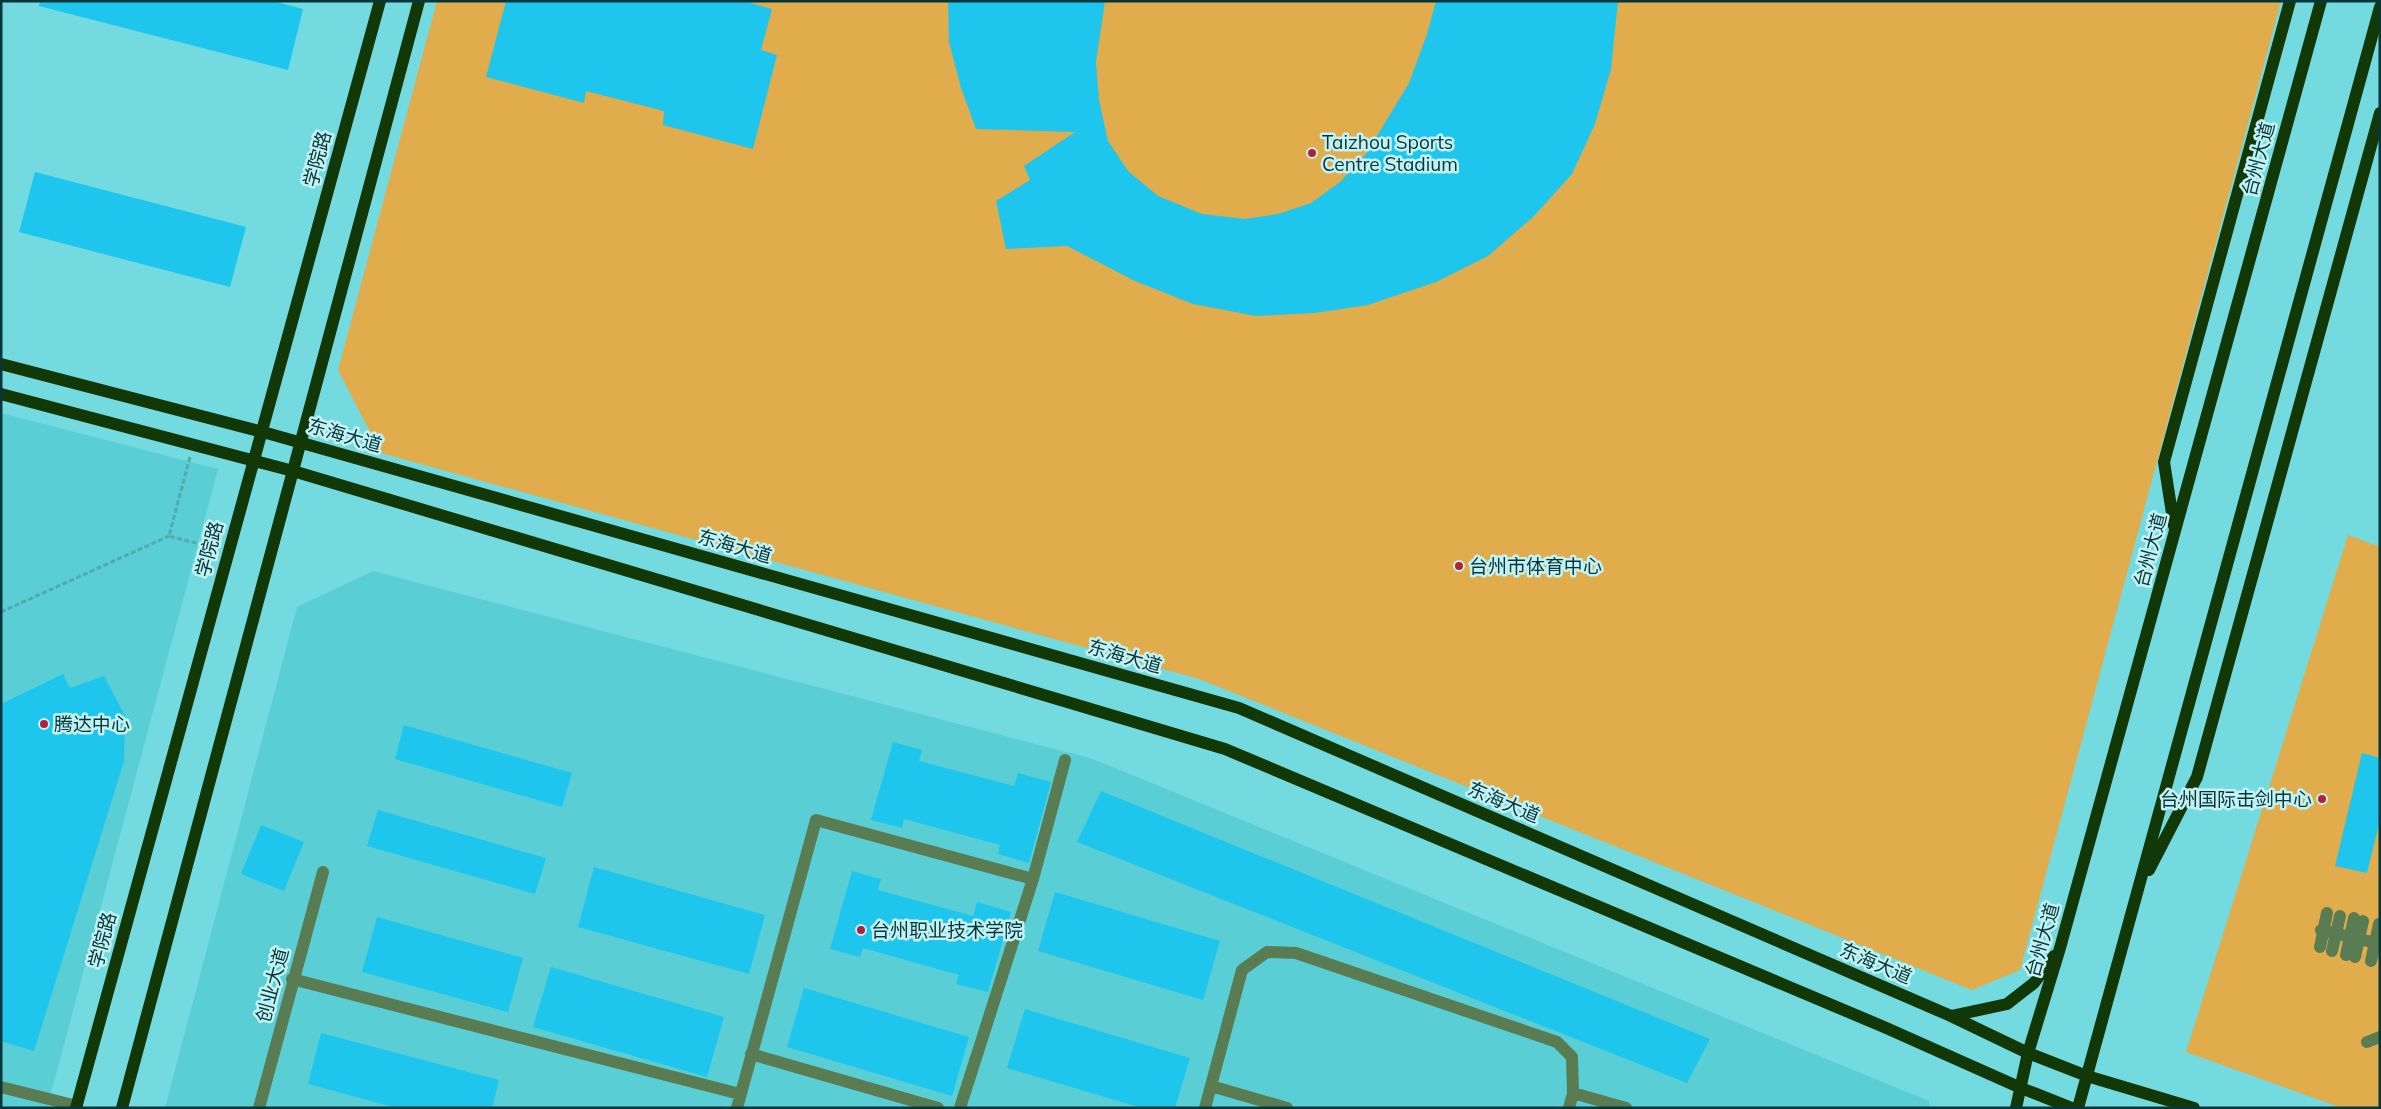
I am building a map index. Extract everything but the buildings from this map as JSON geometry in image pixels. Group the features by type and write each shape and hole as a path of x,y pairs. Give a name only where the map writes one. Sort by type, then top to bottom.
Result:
{"main road":[{"name":"学院路","path":"76,1107 252,459 263,432 380,1"},
{"path":"122,1108 419,1"},
{"path":"2175,532 2164,462 2290,1"},
{"name":"台州大道","path":"2016,1108 2028,1053 2060,948 2321,1"},
{"path":"2078,1108 2380,7"},
{"path":"2136,895 2196,777 2380,113"},
{"name":"东海大道","path":"1,364 300,442 1239,708 1951,1016 2028,1053 2087,1076 2194,1108"},
{"path":"1,394 252,459 1226,749 1884,1027 2021,1088 2072,1108"},
{"path":"1951,1016 2007,1004 2034,983 2060,948"}],"street":[{"path":"960,1108 1033,879 1065,760"},
{"path":"737,1108 816,820 1033,879"},
{"name":"创业大道","path":"259,1108 292,979 323,872"},
{"path":"2349,946 2352,918"},
{"path":"2349,946 2352,918"},
{"path":"2349,946 2352,918"},
{"path":"1205,1108 1242,970 1267,952 1296,953 1556,1042 1572,1057 1573,1093 1569,1108"},
{"path":"292,979 740,1094"},
{"path":"2366,1042 2380,1037"},
{"path":"752,1054 938,1108"},
{"path":"1211,1086 1287,1108"},
{"path":"1,1087 76,1107"},
{"path":"1573,1093 1626,1108"}],"path":[{"path":"169,536 193,443"},
{"path":"1,612 169,536 228,552"}],"shaded area":[{"name":"台州市体育中心","path":"437,1 2281,1 2020,970 1972,990 1199,679 381,453 338,370"},
{"path":"1,413 218,469 47,1108 1,1108"},
{"name":"台州国际击剑中心","path":"2348,535 2380,547 2380,1108 2342,1108 2186,1052"},
{"name":"台州职业技术学院","path":"373,571 1093,759 1929,1101 1930,1108 165,1108 297,607"}],"place":[{"name":"Taizhou Sports Centre Stadium","path":"1312,153"},
{"name":"台州市体育中心","path":"1459,566"},
{"name":"腾达中心","path":"44,724"},
{"name":"台州国际击剑中心","path":"2322,799"},
{"name":"台州职业技术学院","path":"861,930"}]}
